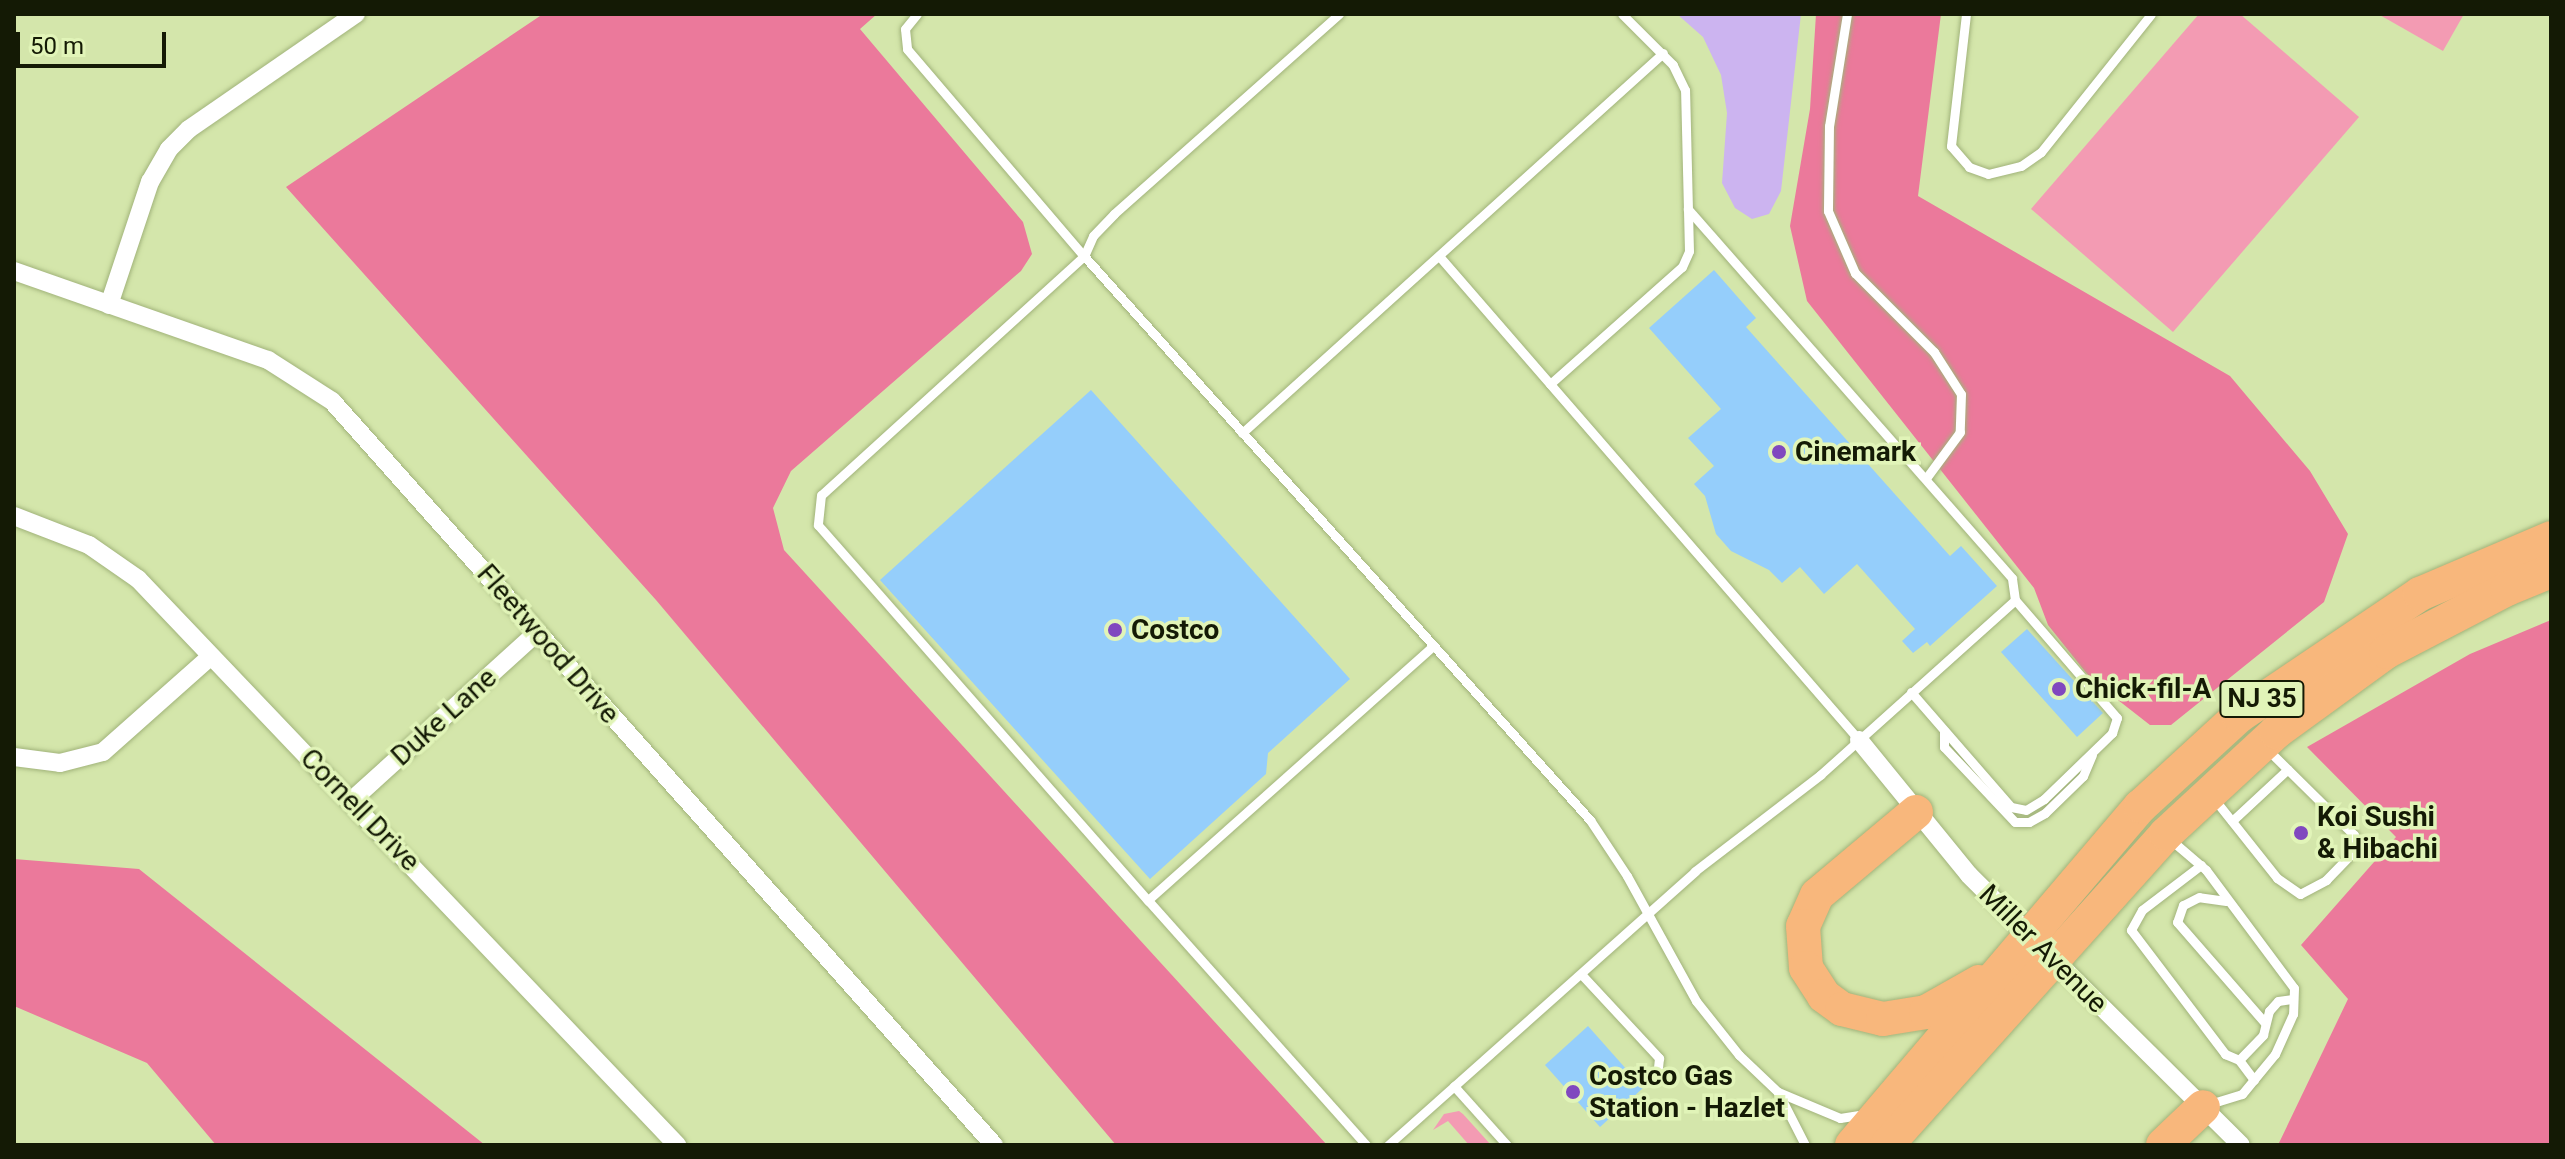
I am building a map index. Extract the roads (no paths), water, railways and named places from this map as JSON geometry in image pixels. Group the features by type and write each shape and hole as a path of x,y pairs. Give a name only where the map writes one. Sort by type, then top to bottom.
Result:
{"highway":[{"name":"NJ 35","path":"1852,1145 2028,934 2141,806 2239,716 2420,594 2551,538"},
{"name":"NJ 35","path":"1887,1145 2166,835 2262,745 2386,652 2507,589 2551,571"},
{"path":"1916,812 1817,895 1803,926 1802,948 1814,984 1842,1009 1883,1019 1941,1006 2005,964"},
{"path":"2163,1145 2203,1107"}],"street":[{"path":"109,305 150,182 169,149 189,129 356,14"},
{"name":"Fleetwood Drive","path":"14,271 268,360 318,389 994,1145"},
{"name":"Cornell Drive","path":"14,516 112,558 351,801 677,1145"},
{"name":"Duke Lane","path":"351,801 536,633"},
{"path":"14,757 60,763 103,752 211,656"},
{"name":"Miller Avenue","path":"1859,740 1916,812 2028,934 2241,1145"}],"lane":[{"path":"917,14 905,29 907,49 1084,256 1590,820 1649,914 1705,1014 1778,1092 1805,1145"},
{"path":"1339,14 1114,214 1093,236 1084,256 821,495 818,525 1366,1145"},
{"path":"1550,384 1682,267 1689,251 1688,103 1680,76 1663,53 1622,14"},
{"path":"1847,14 1829,126 1828,211 1855,273 1934,352 1961,394 1960,432 1927,477"},
{"path":"1966,14 1951,146 1969,167 1988,174 2021,166 2041,152 2151,14"},
{"path":"1242,433 1663,53"},
{"path":"1688,209 1927,477 2012,578 2015,600 2116,716 2114,730 2038,805 2015,810 1911,692"},
{"path":"1439,256 1859,740"},
{"path":"1388,1145 1649,914 1859,740 2015,600"},
{"path":"1148,900 1432,647"},
{"path":"2210,794 2277,878 2300,894 2326,880 2349,856 2354,835 2262,745"},
{"path":"2232,821 2288,769"},
{"path":"2166,835 2201,865 2226,901 2291,978 2293,1014 2275,1054 2242,1094 2203,1107"},
{"path":"2201,865 2142,910 2131,930 2225,1054 2239,1060 2254,1080"},
{"path":"2226,901 2199,897 2183,905 2177,922 2265,1023"},
{"path":"1581,974 1659,1058 1658,1068"},
{"path":"2239,1060 2263,1035 2265,1023 2278,1001 2293,999"},
{"path":"1454,1086 1507,1145"},
{"path":"1778,1092 1840,1118 1886,1106"}],"place":[{"name":"Cinemark","path":"1779,452"},
{"name":"Costco","path":"1115,630"},
{"name":"Chick-fil-A","path":"2059,689"},
{"name":"Koi Sushi & Hibachi","path":"2301,833"},
{"name":"Costco Gas Station - Hazlet","path":"1573,1092"}]}
